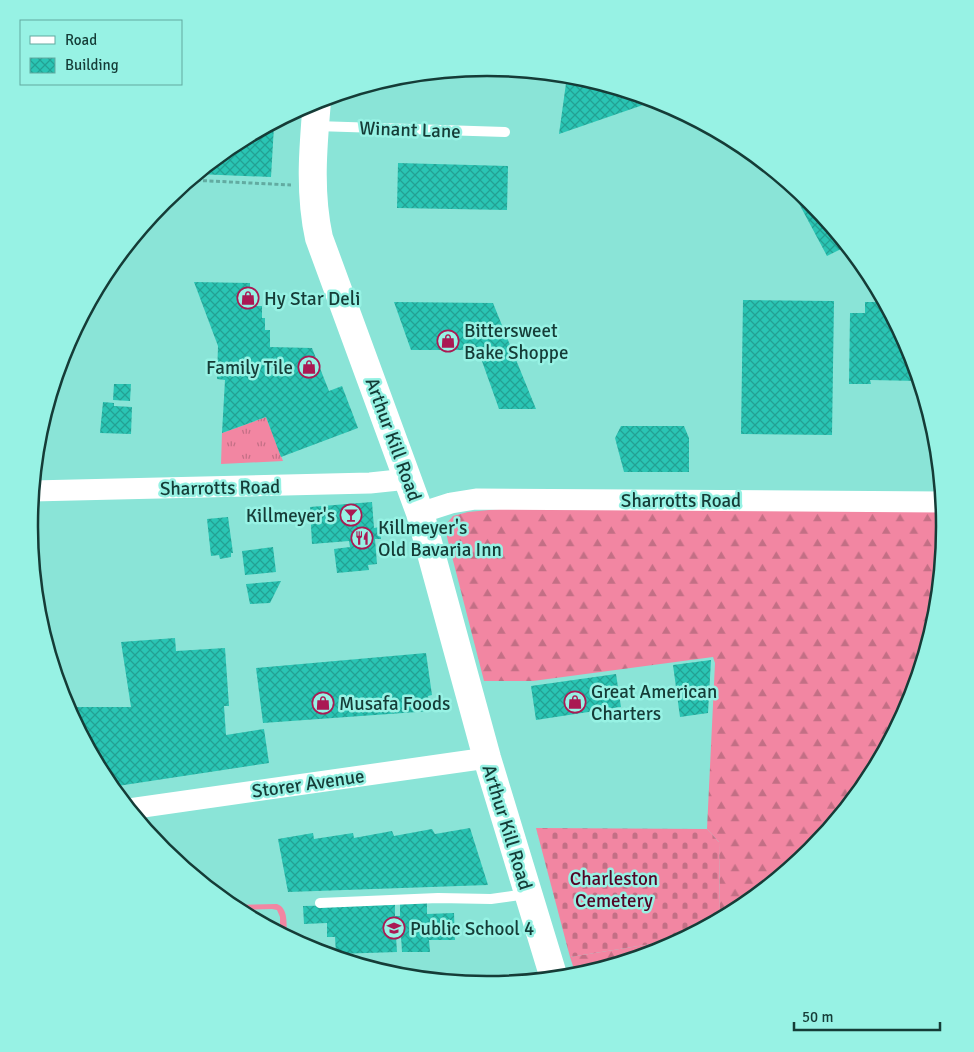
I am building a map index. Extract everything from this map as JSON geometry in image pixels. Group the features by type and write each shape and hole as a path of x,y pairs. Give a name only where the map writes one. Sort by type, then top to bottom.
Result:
{"street":[{"name":"Arthur Kill Road","path":"316,113 313,202 318,238 381,402 420,513 487,758 552,971"},
{"name":"Sharrotts Road","path":"39,491 370,483 408,479"},
{"name":"Sharrotts Road","path":"420,513 451,503 476,498 936,502"},
{"name":"Storer Avenue","path":"137,808 487,758"}],"lane":[{"name":"Winant Lane","path":"316,113 505,132"},
{"path":"320,903 438,898 490,900 528,894"}],"path":[{"path":"200,180 291,185"}],"green space":[{"path":"266,417 283,461 221,464 222,433"},
{"path":"521,507 936,510 936,555 933,585 928,614 913,670 890,725 861,776 844,800 805,844 783,864 761,883 720,910 719,842 707,829 715,663 713,657 533,681 484,681 447,537 447,523 453,516 468,512"},
{"name":"Charleston Cemetery","path":"536,828 707,829 719,842 720,910 686,929 652,944 570,957"},
{"path":"277,904 281,906 285,913 287,928 280,925 280,917 277,910 253,910 245,905"},
{"path":"652,944 631,952 573,967 570,957"}],"building":[{"path":"566,83 603,92 643,105 643,105 559,134"},
{"path":"274,131 271,177 207,174 237,152"},
{"path":"398,163 508,166 507,210 397,208"},
{"path":"798,202 841,249 827,256"},
{"path":"194,282 250,283 250,292 256,292 255,306 262,306 265,330 270,330 270,347 312,348 329,391 342,386 358,428 281,457 266,417 222,433 225,380 217,379 218,346"},
{"path":"743,300 834,301 832,435 741,434"},
{"path":"394,302 493,303 536,409 499,409 478,350 411,350"},
{"path":"865,302 877,302 890,327 913,381 870,380 871,384 849,384 850,313 865,313"},
{"path":"114,384 131,384 130,401 113,400"},
{"path":"103,402 114,403 114,406 132,407 131,434 100,433"},
{"path":"621,426 684,426 689,438 689,472 624,472 615,438"},
{"path":"372,502 374,528 380,527 381,539 375,539 377,564 368,565 369,570 337,573 334,549 350,547 349,541 312,544 310,507"},
{"path":"228,517 233,553 231,553 231,557 220,559 219,555 211,556 207,519"},
{"path":"273,547 276,572 245,575 242,551"},
{"path":"281,581 270,603 250,604 246,584"},
{"path":"175,638 176,651 225,648 229,706 224,706 226,735 264,729 269,763 120,786 98,751 76,707 131,707 121,642"},
{"path":"426,653 432,695 428,696 431,711 263,723 256,668"},
{"path":"711,660 708,713 680,717 673,665"},
{"path":"616,674 621,707 536,720 531,686"},
{"path":"470,828 488,885 288,892 278,839 313,833 314,839 353,833 354,838 392,831 394,836 432,829 435,834"},
{"path":"427,902 427,914 454,913 455,940 429,940 430,952 402,952 401,936 396,937 397,952 349,954 336,949 335,937 327,937 327,923 304,924 303,906 395,904 395,916 400,916 400,903"}],"place":[{"name":"Hy Star Deli","path":"248,298"},
{"name":"Bittersweet Bake Shoppe","path":"448,341"},
{"name":"Family Tile","path":"309,367"},
{"name":"Killmeyer's","path":"351,515"},
{"name":"Killmeyer's Old Bavaria Inn","path":"362,538"},
{"name":"Great American Charters","path":"575,702"},
{"name":"Musafa Foods","path":"323,703"},
{"name":"Public School 4","path":"394,928"}]}
